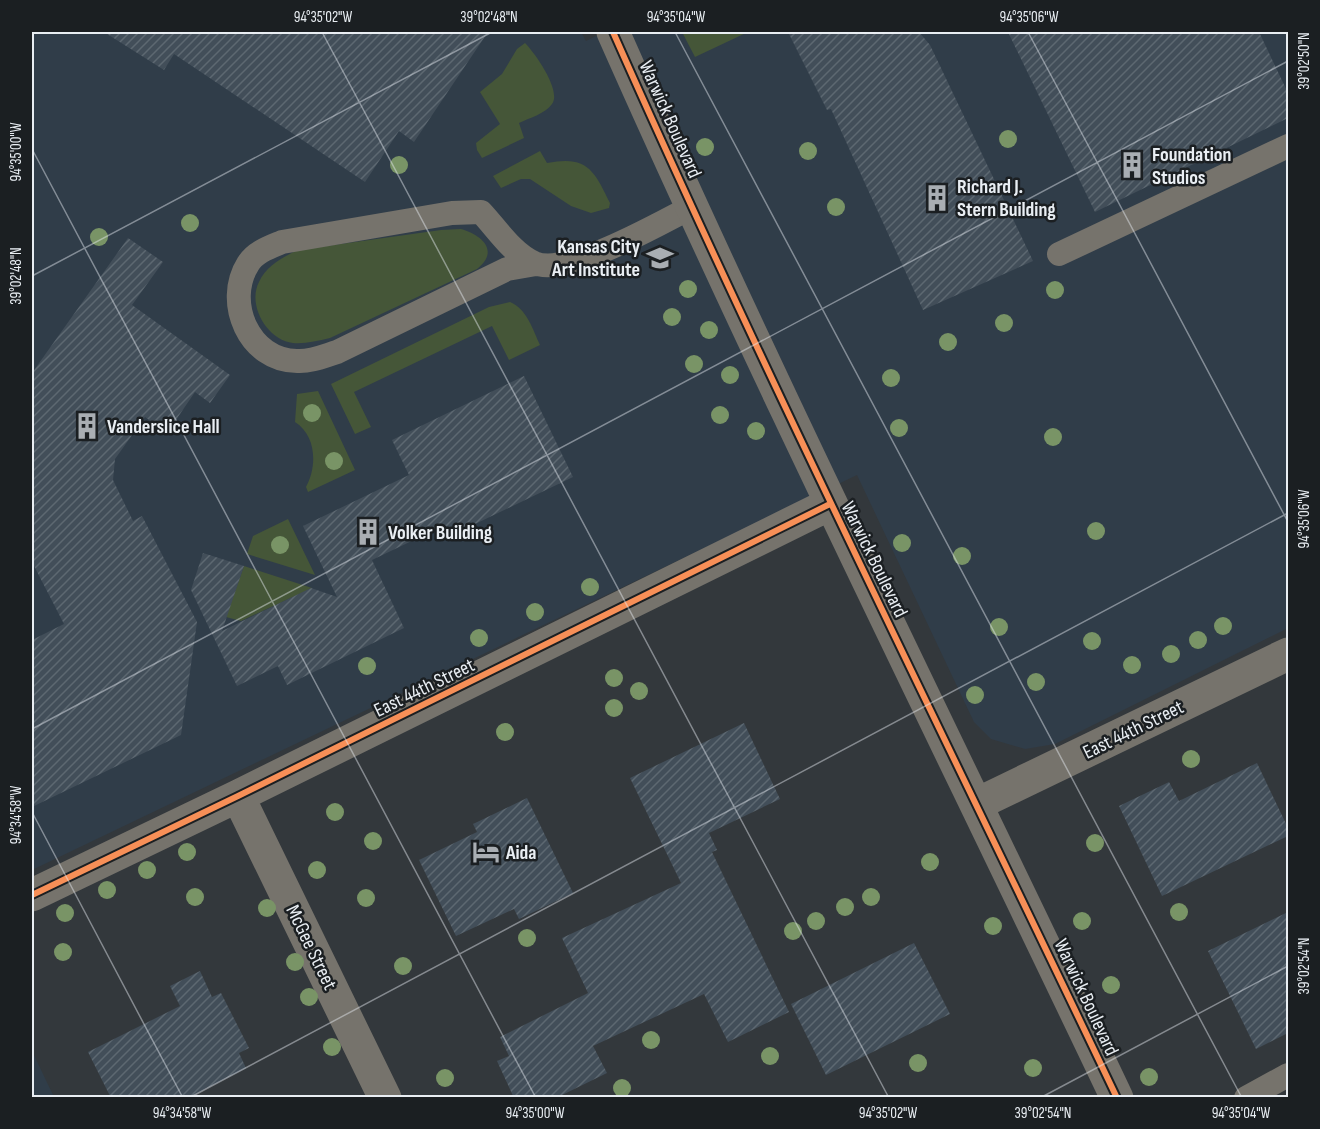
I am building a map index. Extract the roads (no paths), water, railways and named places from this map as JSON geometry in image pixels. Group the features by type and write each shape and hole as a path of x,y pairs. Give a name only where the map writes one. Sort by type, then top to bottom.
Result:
{"street":[{"name":"Warwick Boulevard","path":"613,32 830,504 977,804 1117,1098"},
{"name":"East 44th Street","path":"32,895 830,504"},
{"name":"East 44th Street","path":"977,804 1288,654"},
{"name":"McGee Street","path":"238,796 385,1098"}],"lane":[{"path":"1059,254 1288,146"},
{"path":"537,264 518,253 482,212 440,215 282,242 265,249 249,262 239,281 238,301 243,322 252,340 264,352 296,362 315,359 338,352 507,269 537,264 563,264 591,257 692,207"},
{"path":"1246,1098 1288,1075"}],"place":[{"name":"Foundation Studios","path":"1132,165"},
{"name":"Richard J. Stern Building","path":"937,198"},
{"name":"Kansas City Art Institute","path":"660,258"},
{"name":"Vanderslice Hall","path":"87,426"},
{"name":"Volker Building","path":"368,532"},
{"name":"Aida","path":"486,852"}]}
